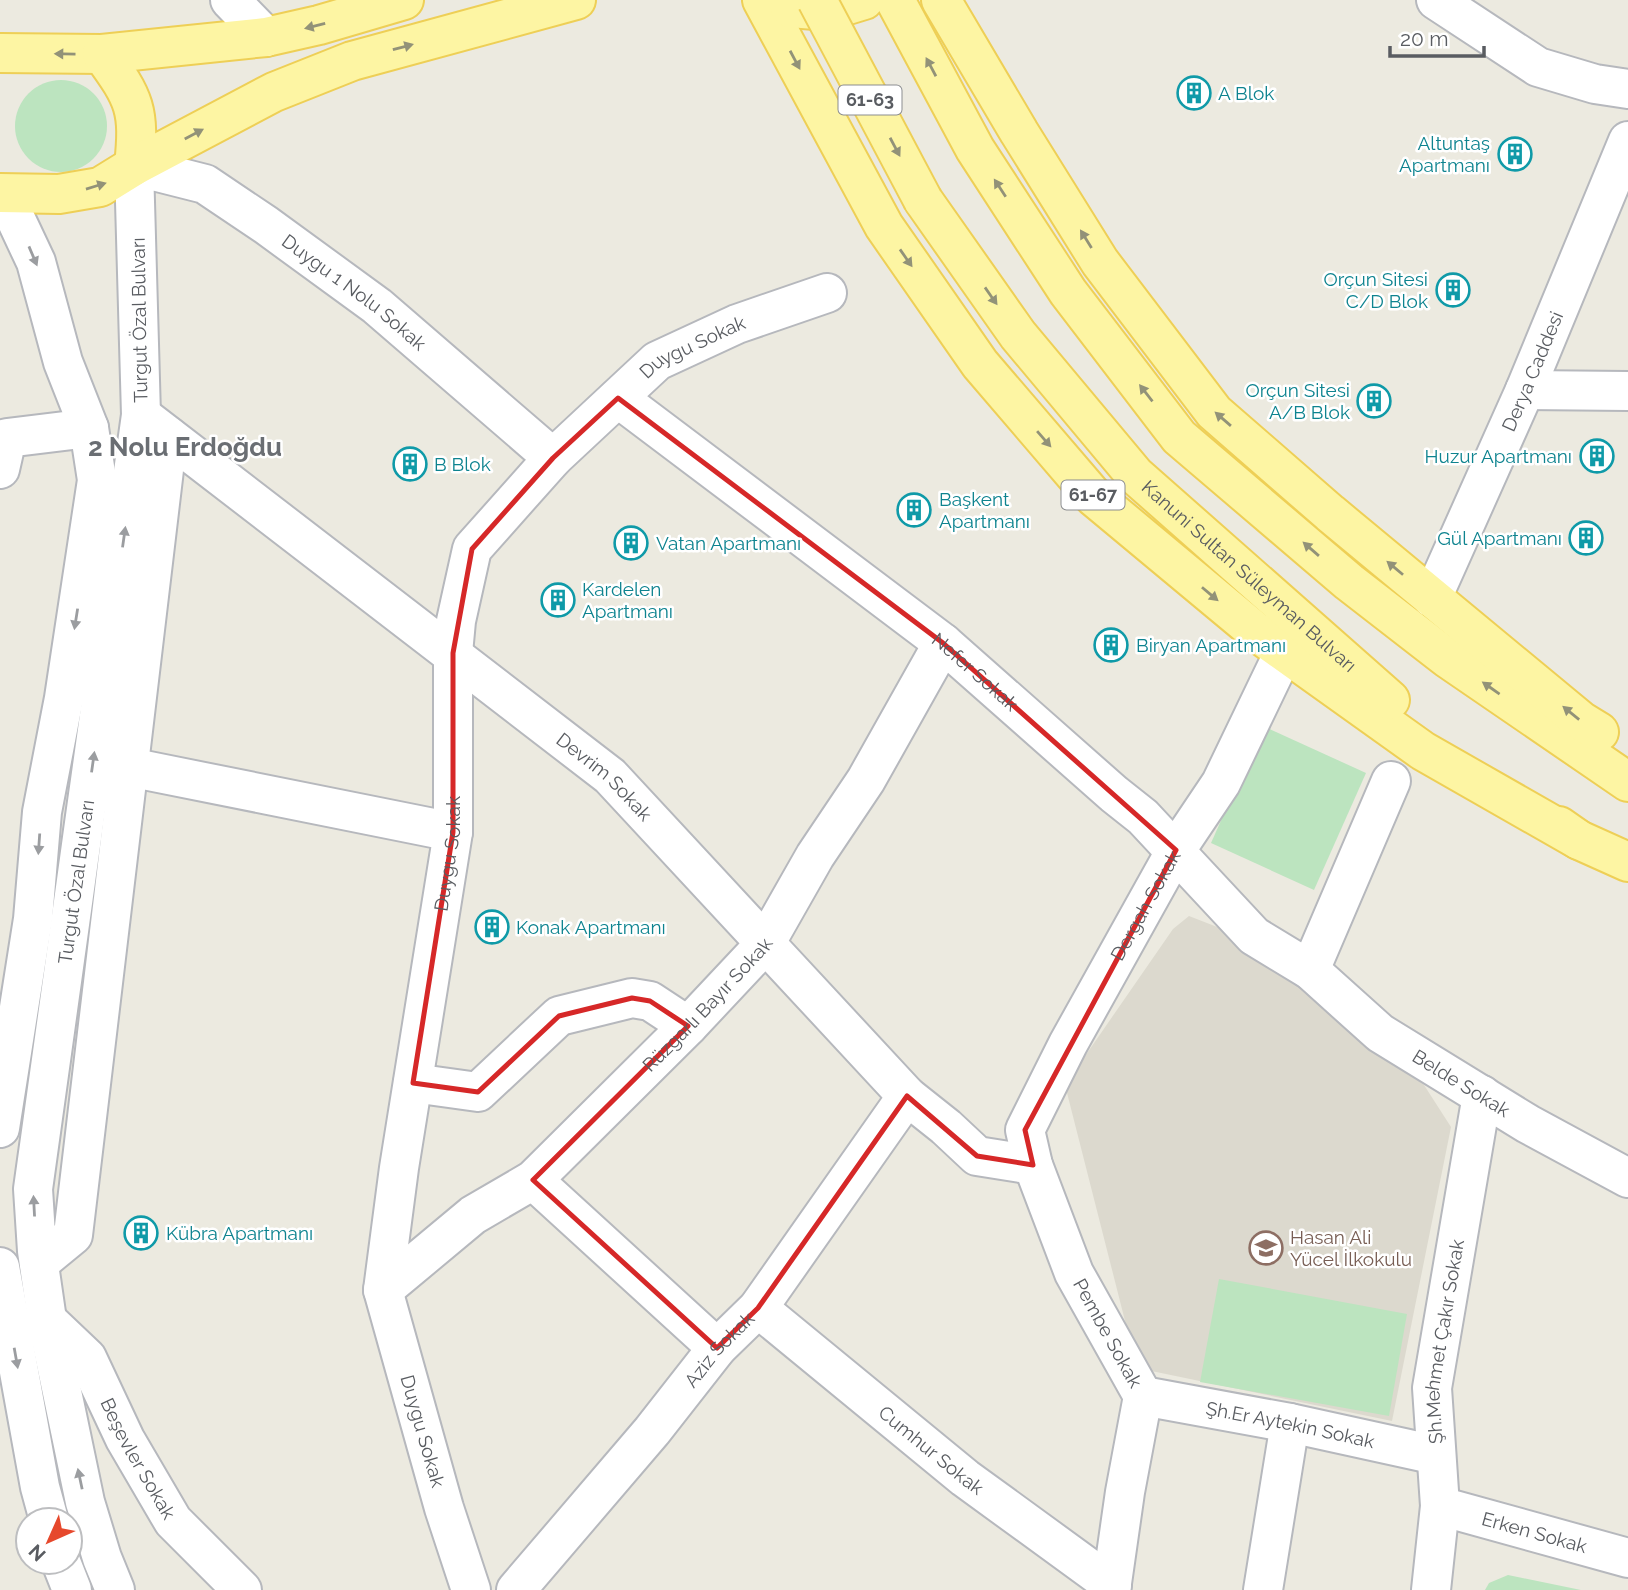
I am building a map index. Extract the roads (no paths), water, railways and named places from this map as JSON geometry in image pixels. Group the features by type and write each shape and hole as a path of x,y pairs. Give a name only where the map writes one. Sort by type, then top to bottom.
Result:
{"main road":[{"path":"0,53 102,54 266,37 319,25 404,0"},
{"path":"1,190 59,194 100,187 134,166 274,92 352,61 576,0"},
{"name":"61-67","path":"762,0 884,226 980,365 1094,497 1255,631 1423,751 1579,841"},
{"path":"772,0 792,9 828,11 864,0"},
{"name":"Kanuni Sultan Süleyman Bulvarı","path":"817,0 923,200 1018,335 1135,475 1404,713 1579,841 1628,862"},
{"path":"895,0 975,149 1068,292 1180,437 1349,582 1436,650 1628,782"},
{"path":"941,0 1100,262 1214,412 1581,721 1628,750"},
{"path":"102,54 125,86 136,112 134,166"}],"street":[{"path":"230,0 266,37"},
{"path":"1408,0 1435,20 1461,34 1538,67 1595,84 1628,89"},
{"path":"1436,0 1538,67"},
{"name":"Derya Caddesi","path":"1432,598 1525,390 1628,141"},
{"name":"Turgut Özal Bulvarı","path":"115,1590 85,1502 47,1320 38,1263 33,1189 155,425 134,166"},
{"name":"Duygu 1 Nolu Sokak","path":"134,166 205,184 278,233 377,306 553,458"},
{"name":"Turgut Özal Bulvarı","path":"0,1128 33,919 42,813 64,698 97,480 89,428 63,362 36,262 1,190"},
{"name":"Duygu Sokak","path":"471,1590 444,1508 383,1290 453,832 453,653 456,621 472,549 553,458 657,361 737,324 827,293"},
{"path":"1525,390 1628,391"},
{"name":"Nefer Sokak","path":"618,397 943,643 1143,817 1254,936 1310,970"},
{"path":"38,1263 73,1235 129,767 155,425"},
{"name":"Devrim Sokak","path":"155,425 610,776 907,1096 977,1156 1033,1165"},
{"path":"0,469 7,438 89,428"},
{"name":"Rüzgarlı Bayır Sokak","path":"383,1290 473,1215 533,1180 688,1026 765,944 815,856 866,780 943,643"},
{"name":"Dergah Sokak","path":"1033,1165 1025,1130 1176,850 1221,783 1284,652"},
{"path":"129,767 453,832"},
{"path":"1310,970 1391,781"},
{"name":"Belde Sokak","path":"1310,970 1380,1033 1528,1124 1628,1178"},
{"path":"413,1083 478,1092 559,1016 632,998 650,1001 688,1026"},
{"name":"Aziz Sokak","path":"516,1590 652,1431 717,1348 758,1308 907,1096"},
{"name":"Şh.Mehmet Çakır Sokak","path":"1431,1590 1440,1506 1432,1388 1482,1096"},
{"name":"Pembe Sokak","path":"1033,1165 1074,1273 1143,1396 1125,1492 1112,1588"},
{"path":"533,1180 717,1348"},
{"path":"0,1267 45,1506"},
{"name":"Cumhur Sokak","path":"758,1308 965,1478 1112,1588"},
{"name":"Beşevler Sokak","path":"47,1320 88,1358 125,1439 173,1521 242,1590"},
{"name":"Şh.Er Aytekin Sokak","path":"1143,1396 1290,1423 1436,1455"},
{"path":"1263,1590 1290,1423"},
{"name":"Erken Sokak","path":"1440,1506 1628,1558"}],"place":[{"name":"A Blok","path":"1194,93"},
{"name":"Altuntaş Apartmanı","path":"1515,154"},
{"name":"Orçun Sitesi C/D Blok","path":"1453,290"},
{"name":"Orçun Sitesi A/B Blok","path":"1374,401"},
{"name":"Huzur Apartmanı","path":"1597,456"},
{"name":"B Blok","path":"410,464"},
{"name":"Başkent Apartmanı","path":"914,510"},
{"name":"Gül Apartmanı","path":"1586,538"},
{"name":"Vatan Apartmanı","path":"631,543"},
{"name":"Kardelen Apartmanı","path":"558,600"},
{"name":"Biryan Apartmanı","path":"1111,645"},
{"name":"Konak Apartmanı","path":"492,927"},
{"name":"Kübra Apartmanı","path":"141,1233"},
{"name":"Hasan Ali Yücel İlkokulu","path":"1266,1248"}],"district":[{"name":"2 Nolu Erdoğdu","path":"185,447"}]}
